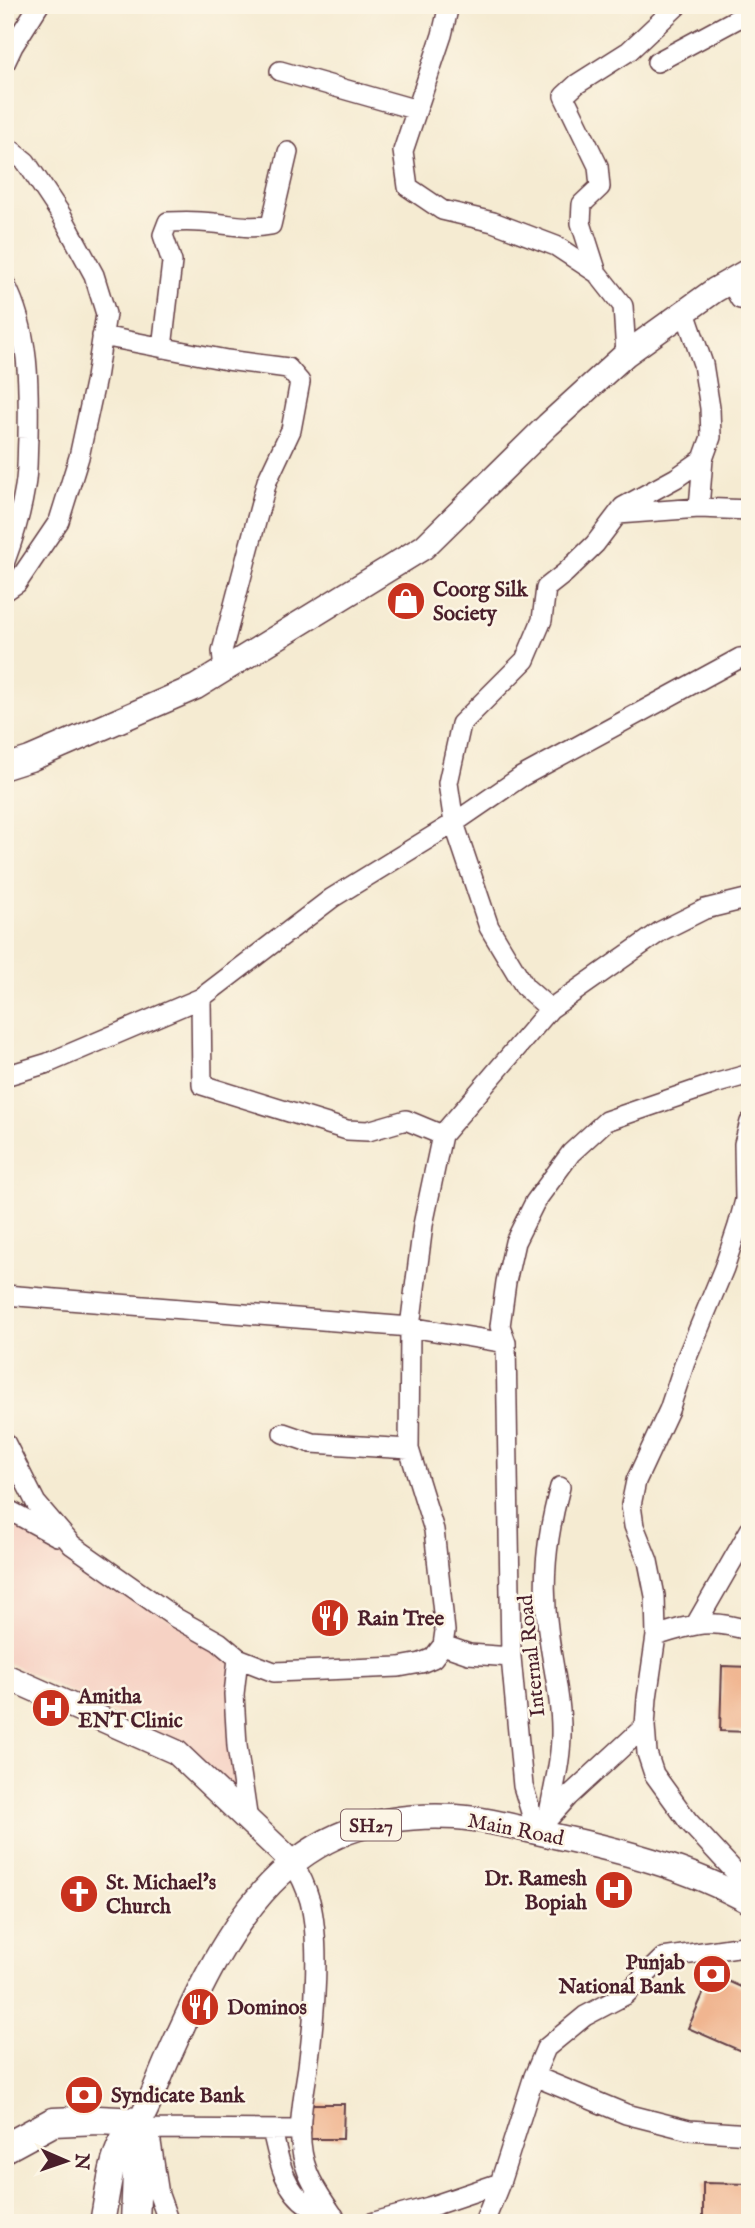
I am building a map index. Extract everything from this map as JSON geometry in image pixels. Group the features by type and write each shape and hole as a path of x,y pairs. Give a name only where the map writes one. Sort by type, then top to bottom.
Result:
{"highway":[{"path":"5,2148 52,2122 98,2120 144,2126 135,2223"}],"main road":[{"path":"5,767 30,759 195,687 425,547 548,425 626,354 740,276"},
{"path":"5,1676 176,1752 292,1862"},
{"name":"Main Road","path":"144,2126 181,2029 239,1921 265,1888 292,1862 343,1832 382,1822 424,1817 455,1817 542,1826 692,1874 750,1902"},
{"name":"SH27","path":"102,2223 112,2171 122,2140 144,2126"}],"street":[{"path":"5,64 39,5"},
{"path":"449,5 442,35 403,151 408,187 442,210 492,222 555,246 597,273 623,306 626,354"},
{"path":"597,273 581,223 582,204 600,187 597,166 564,96 577,84 629,51 678,5"},
{"path":"657,62 750,12"},
{"path":"280,71 417,110"},
{"path":"5,145 26,162 62,216 94,275 106,314 79,457 59,521 17,583 5,591"},
{"path":"162,348 172,262 163,235 168,222 217,223 253,229 271,225 288,152"},
{"path":"740,276 740,299 750,301"},
{"path":"5,284 15,303 28,357 26,484 14,537 5,561"},
{"path":"685,312 703,364 710,408 711,437 703,459 699,508"},
{"path":"103,336 288,368 300,382 290,429 267,481 249,548 222,651 224,669"},
{"path":"550,1009 525,987 489,927 453,823 448,783 461,724 525,660 542,620 546,588 595,544 623,507 676,478 703,459"},
{"path":"618,514 699,508 750,510"},
{"path":"5,1076 48,1063 201,998 332,898 534,770 740,658 750,657"},
{"path":"5,1508 72,1545 176,1618 219,1642 238,1658 274,1672 400,1667 433,1658 443,1644 445,1631 435,1531 409,1449 410,1327 423,1225 442,1135 550,1009 661,931 705,909 750,898"},
{"path":"201,998 202,1085 347,1130 368,1131 407,1120 442,1135"},
{"path":"645,1726 568,1797 542,1826 523,1786 511,1657 506,1343 500,1326 506,1282 515,1242 535,1202 571,1153 607,1121 750,1074"},
{"path":"750,1122 744,1144 745,1200 738,1226 669,1410 639,1473 632,1494 631,1514 648,1561 655,1596 656,1636 645,1726 647,1754 654,1774 666,1794 750,1888"},
{"path":"5,1295 410,1327 506,1343"},
{"path":"283,1433 312,1443 409,1449"},
{"path":"5,1442 36,1503 72,1545"},
{"name":"Internal Road","path":"542,1826 561,1732 560,1706 546,1615 548,1532 560,1488"},
{"path":"696,1624 750,1530"},
{"path":"656,1636 696,1624 717,1622 750,1631"},
{"path":"443,1644 469,1654 511,1657"},
{"path":"238,1658 234,1694 237,1746 248,1821"},
{"path":"292,1862 303,1880 310,1902 315,1936 314,1995 301,2130 307,2171 336,2219"},
{"path":"484,2223 546,2048 584,2016 625,1994 663,1958 750,1945"},
{"path":"534,2076 626,2114 689,2130 750,2134"},
{"path":"170,2223 159,2195 144,2126 301,2130"},
{"path":"272,2130 286,2180 299,2198 309,2206 336,2219"},
{"path":"370,2223 500,2183"}],"shaded area":[{"path":"5,1519 76,1557 231,1660 238,1794 181,1744 5,1662"}],"building":[{"path":"722,1666 750,1667 750,1732 720,1731"},
{"path":"712,1974 750,1991 750,2055 688,2028"},
{"path":"311,2104 344,2104 343,2139 310,2139"},
{"path":"703,2183 750,2184 750,2223 703,2223"}],"place":[{"name":"Coorg Silk Society","path":"406,601"},
{"name":"Rain Tree","path":"330,1618"},
{"name":"Amitha ENT Clinic","path":"51,1708"},
{"name":"Dr. Ramesh Bopiah","path":"614,1890"},
{"name":"St. Michael's Church","path":"79,1894"},
{"name":"Punjab National Bank","path":"712,1974"},
{"name":"Dominos","path":"200,2007"},
{"name":"Syndicate Bank","path":"84,2095"}]}
